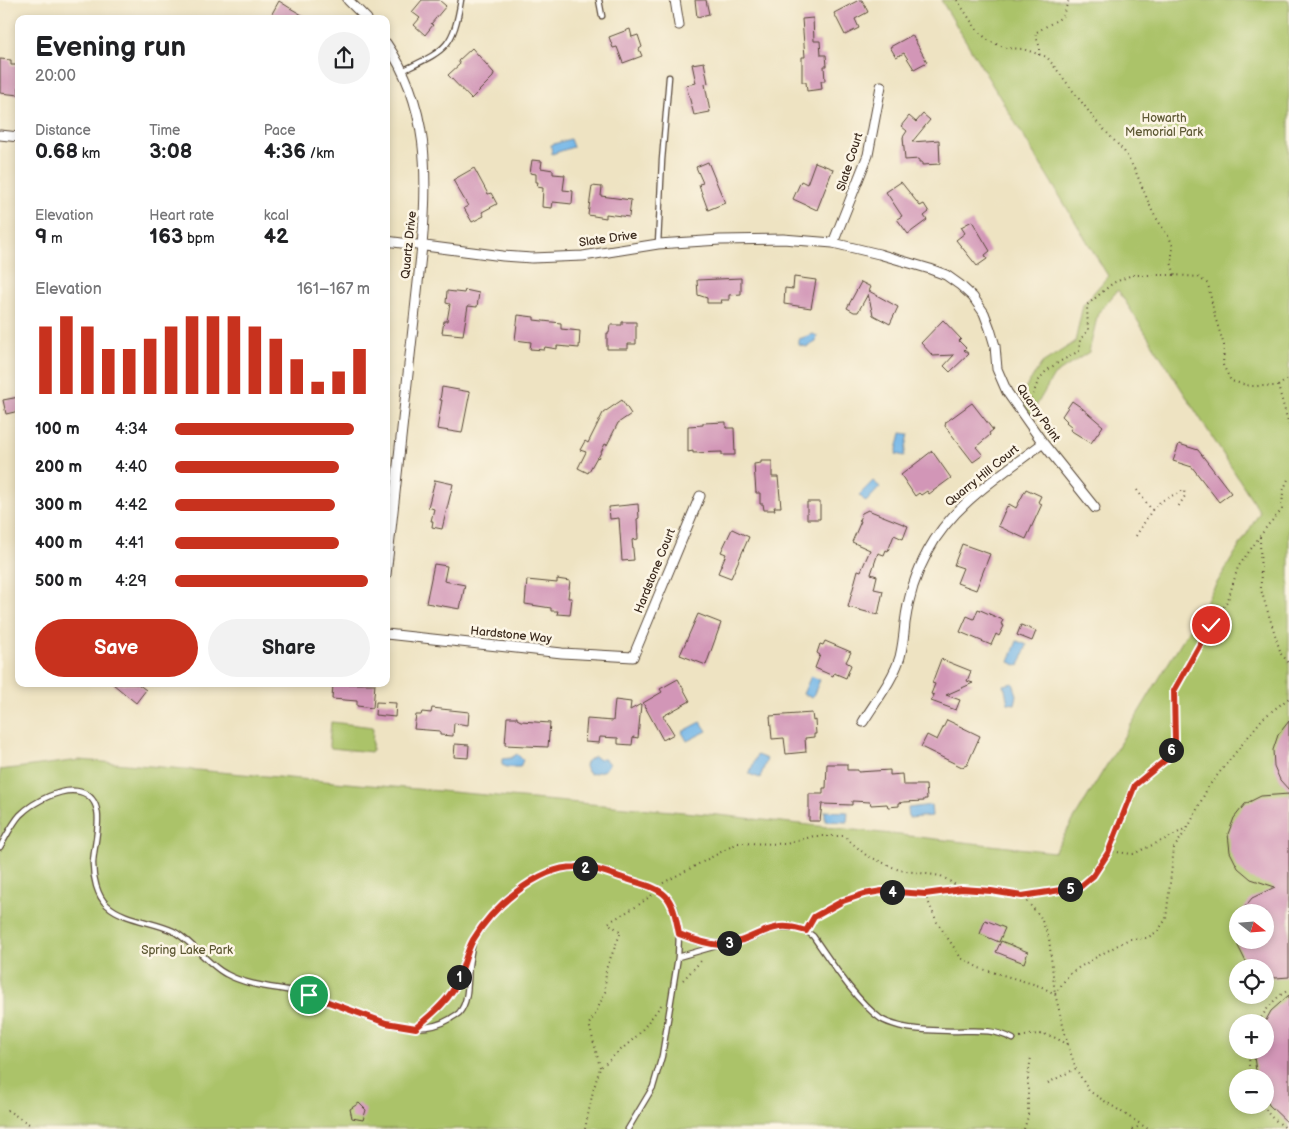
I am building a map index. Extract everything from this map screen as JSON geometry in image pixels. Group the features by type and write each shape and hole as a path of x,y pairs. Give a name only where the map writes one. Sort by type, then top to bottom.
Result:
{"street":[{"path":"348,0 363,15"},
{"path":"674,0 680,25"},
{"name":"Quartz Drive","path":"390,48 413,97 421,124 426,173 422,246 390,538"},
{"name":"Slate Court","path":"833,243 868,155 881,86"},
{"path":"0,135 15,137"},
{"name":"Slate Drive","path":"390,242 532,258 584,256 658,244 720,240 774,239 833,243"},
{"name":"Quarry Point","path":"833,243 915,264 946,275 973,297 984,314 990,329 997,369 1007,392 1043,443 1095,508"},
{"name":"Quarry Hill Court","path":"862,722 889,680 900,658 911,592 927,552 936,536 963,505 1043,443"},
{"name":"Hardstone Court","path":"633,657 700,496"},
{"name":"Hardstone Way","path":"390,634 562,653 633,657"}],"lane":[{"path":"402,71 442,50 456,28 461,0"},
{"path":"599,0 602,16"},
{"path":"658,244 669,77"},
{"path":"0,847 20,815 46,797 60,792 81,792 90,797 96,804 98,817 92,864 100,897 108,907 133,919 174,932 224,974 254,985 309,995 386,1023 416,1028 439,1025 459,1012 468,992 468,966 473,939"},
{"path":"416,1028 446,1000 454,989 473,939 491,916 510,896 533,880 555,870 574,866 592,868 658,889 670,900 675,910 679,934 678,958 662,1056 653,1087 628,1129"},
{"path":"678,958 720,945 745,940 775,928 787,926 806,931 812,936 854,993 882,1020 904,1028 958,1031 980,1030 996,1032 1012,1039"},
{"path":"679,934 698,941 720,945"}],"path":[{"path":"957,0 977,30 989,41 1006,48 1023,49 1047,57 1096,121 1124,151 1135,170 1153,213 1173,246 1171,262 1175,275"},
{"path":"1039,55 1039,45 1035,33 1062,17 1069,0"},
{"path":"1020,412 1033,397 1038,381 1052,367 1079,351 1080,340 1088,330 1088,305 1113,283 1132,275 1198,277 1208,284 1224,346 1223,364 1231,381 1250,386 1278,386 1289,378"},
{"path":"1278,386 1289,425"},
{"path":"806,931 814,917 843,901 864,894 882,891 925,894 962,889 1022,896 1080,887 1093,876 1108,851 1135,785 1168,758 1175,740 1174,691 1211,625 1228,600 1238,567 1282,510 1283,491 1289,477"},
{"path":"1137,490 1152,510"},
{"path":"1136,536 1152,510 1161,501 1184,490 1184,496 1178,506"},
{"path":"1260,537 1261,590 1281,654 1289,663"},
{"path":"1055,994 1070,973 1100,954 1129,939 1147,938 1158,931 1166,919 1174,848 1190,826 1208,787 1263,718 1289,698"},
{"path":"1108,851 1133,854 1190,826"},
{"path":"663,884 667,880 738,843 786,844 814,836 844,836 866,855 899,870 942,876 962,889"},
{"path":"600,1068 589,1024 605,992 606,969 621,932 608,923 654,894"},
{"path":"925,894 937,922 961,958 979,968 1040,986 1055,994"},
{"path":"1022,896 1040,916 1049,938 1055,994 1076,1069 1090,1091 1148,1129"},
{"path":"586,1129 593,1090 600,1068 638,1035 672,992 704,958"},
{"path":"1263,1014 1284,992 1289,990"},
{"path":"1012,1039 1040,1033 1050,1035 1068,1045"},
{"path":"1024,1129 1028,1117 1028,1076 1031,1057"},
{"path":"1048,1083 1076,1069"},
{"path":"7,1110 29,1124"},
{"path":"1269,1114 1287,1129"},
{"path":"1132,1129 1142,1126"}],"green space":[{"name":"Spring Lake Park","path":"941,0 1289,0 1289,1129 0,1129 0,770 80,760 718,815 1054,852 1260,512 1118,290 1098,313 1089,352 1054,375 1031,415 1019,397 1042,363 1075,342 1083,305 1108,276"},
{"path":"331,722 373,727 372,752 331,748 329,744"}],"water":[{"path":"570,139 573,147 552,154 551,145"},
{"path":"813,334 817,336 816,342 807,347 799,345 799,339"},
{"path":"901,433 909,434 904,456 896,454"},
{"path":"873,481 880,487 866,502 859,495"},
{"path":"1017,641 1027,645 1019,666 1009,662"},
{"path":"811,676 820,680 812,698 803,694"},
{"path":"1013,683 1017,695 1015,704 1008,703 1004,685"},
{"path":"701,722 707,731 687,741 682,732"},
{"path":"517,754 523,760 520,767 502,765 502,759 511,758"},
{"path":"757,755 767,759 760,778 749,774"},
{"path":"594,756 598,759 604,758 609,764 605,770 591,774 587,772 585,766 587,761"},
{"path":"931,805 932,816 909,818 908,808"},
{"path":"825,811 848,812 847,822 825,821"}],"building":[{"path":"422,0 439,0 446,6 431,24 433,25 425,35 414,25 420,18 412,12"},
{"path":"695,0 706,0 709,14 697,17"},
{"path":"862,0 868,12 855,19 859,28 845,35 834,13"},
{"path":"279,1 302,15 271,15"},
{"path":"813,18 814,41 820,41 821,55 826,55 827,66 824,66 825,81 821,81 822,89 807,91 806,82 802,82 802,57 805,57 802,19"},
{"path":"630,29 632,37 638,35 642,47 639,49 642,56 623,63 617,47 613,48 609,37"},
{"path":"912,35 927,62 914,69 904,53 896,57 890,47"},
{"path":"472,48 494,73 493,77 471,99 448,75 460,64 458,61"},
{"path":"0,59 11,60 11,65 15,65 15,95 0,93"},
{"path":"704,62 708,83 705,84 710,112 694,115 686,85 696,83 692,64"},
{"path":"923,114 930,120 912,142 939,140 940,164 922,165 919,159 905,160 903,137 907,131 901,126 909,116 916,122"},
{"path":"532,160 542,161 541,168 553,170 553,174 565,175 563,190 573,191 572,204 553,202 552,208 542,207 543,188 537,187 536,174 530,173"},
{"path":"708,162 725,203 708,210 699,184 703,183 696,167"},
{"path":"815,162 833,169 817,210 793,199 801,181 807,184"},
{"path":"474,168 488,194 491,193 497,204 482,212 484,216 472,222 464,208 468,206 453,180"},
{"path":"901,182 920,206 924,204 929,212 924,216 927,220 908,234 897,219 902,216 886,192"},
{"path":"592,186 602,187 601,196 631,200 629,217 606,214 606,218 588,215"},
{"path":"972,221 990,251 985,255 987,259 977,266 956,240 965,233 961,227"},
{"path":"794,277 816,280 811,308 784,304 785,288 793,289"},
{"path":"741,278 741,294 729,295 729,300 721,300 722,303 707,303 707,298 698,295 697,280"},
{"path":"861,282 871,287 869,291 898,307 890,324 873,315 868,294 858,312 847,308"},
{"path":"465,290 479,293 477,307 468,306 463,335 442,333 444,321 447,321 450,304 446,303 447,291 464,293"},
{"path":"518,315 534,317 534,320 561,323 561,329 580,331 579,348 557,346 557,349 545,347 544,350 530,349 531,342 515,340"},
{"path":"943,320 961,339 959,341 966,348 964,350 969,354 950,372 944,366 954,355 933,356 921,343"},
{"path":"622,322 636,322 636,344 628,344 628,349 607,349 607,333 609,333 610,325 622,325"},
{"path":"442,387 470,392 462,433 437,429 442,400 440,400"},
{"path":"15,398 15,412 6,414 3,400"},
{"path":"622,400 631,414 618,423 607,445 605,444 588,473 578,468 586,452 580,450 585,441 588,443 603,413"},
{"path":"1072,401 1103,426 1091,443 1070,430 1072,427 1062,416"},
{"path":"972,403 993,430 976,447 983,455 973,462 945,426 946,422"},
{"path":"726,422 726,428 734,428 735,455 722,455 722,452 688,452 688,426"},
{"path":"1179,444 1198,450 1231,493 1219,502 1192,467 1173,461"},
{"path":"932,451 951,478 929,494 927,491 915,496 901,475"},
{"path":"761,461 772,461 772,477 778,477 781,507 774,507 775,510 764,510 763,504 760,504 760,493 756,493 754,464 761,463"},
{"path":"435,480 453,484 442,529 432,527 433,521 431,521 434,509 428,507"},
{"path":"1026,489 1041,496 1038,502 1042,504 1026,539 998,526 1007,506 1009,504 1016,508"},
{"path":"807,502 820,502 820,519 807,519"},
{"path":"638,504 638,539 632,540 634,560 622,561 619,518 610,519 609,507"},
{"path":"868,510 908,526 903,539 894,535 888,551 886,550 884,555 878,553 871,574 877,576 874,589 883,591 878,615 848,607 858,570 861,571 870,550 852,542 861,521 859,520 862,513"},
{"path":"732,529 749,537 731,578 718,573 726,554 721,552"},
{"path":"962,544 990,554 976,590 957,583 963,568 954,565"},
{"path":"434,564 447,566 444,581 465,585 460,609 426,603"},
{"path":"557,579 570,581 568,598 572,598 570,615 557,614 558,611 551,611 551,608 525,604 527,580 557,583"},
{"path":"978,609 1003,620 1001,624 1004,626 999,636 996,634 991,645 960,632 967,616 974,619"},
{"path":"698,614 721,623 706,665 680,655"},
{"path":"1021,625 1036,631 1032,641 1017,635"},
{"path":"825,641 851,652 846,662 851,665 846,678 834,673 833,676 815,668 820,655 817,653 820,644 823,645"},
{"path":"941,659 971,671 967,681 973,683 946,695 960,700 956,710 931,701 934,695 931,694 935,684 932,683"},
{"path":"678,679 690,701 663,716 674,734 663,740 643,703 662,692 660,689"},
{"path":"117,687 142,687 146,690 136,703"},
{"path":"333,687 375,687 373,708 357,706 357,701 332,699"},
{"path":"615,700 631,702 630,710 641,704 638,738 633,737 632,745 618,744 618,738 600,737 599,743 585,742 587,719 613,721"},
{"path":"376,702 396,703 395,717 375,715"},
{"path":"432,708 469,712 468,725 454,723 453,736 440,735 440,731 414,729 416,715 421,715 422,712 431,713"},
{"path":"812,713 813,721 815,720 816,734 814,734 814,737 805,738 806,752 786,754 784,738 772,739 770,716"},
{"path":"507,717 517,717 521,721 550,723 548,747 505,745"},
{"path":"947,720 980,736 967,765 962,767 921,747 927,735 937,740"},
{"path":"1289,721 1289,790 1280,780 1274,766 1273,750 1278,735"},
{"path":"455,744 469,745 468,758 454,757"},
{"path":"827,764 847,764 847,770 858,770 858,772 890,770 890,775 902,774 903,785 926,785 927,799 924,799 924,801 899,803 899,806 888,807 887,804 871,805 870,802 852,801 852,805 822,804 820,821 809,821 809,794 823,794 823,788 826,788"},
{"path":"1289,794 1289,977 1274,977 1274,959 1244,959 1240,949 1274,949 1274,904 1247,904 1252,898 1275,887 1251,879 1238,868 1230,852 1228,834 1234,818 1245,804 1261,796"},
{"path":"985,920 1005,928 999,942 980,934"},
{"path":"1001,941 1028,952 1024,963 996,952"},
{"path":"1289,995 1289,1124 1274,1110 1274,1069 1256,1069 1254,1059 1274,1059 1274,1014 1269,1014"},
{"path":"359,1103 366,1110 363,1120 352,1118 350,1109"}],"route":[{"path":"309,995 386,1023 416,1028 446,1000 454,989 473,939 510,896 533,880 555,870 574,866 592,868 658,889 670,900 675,910 679,934 698,941 720,945 745,940 775,928 787,926 806,931 814,917 843,901 864,894 882,891 925,894 962,889 1022,896 1080,887 1093,876 1108,853 1135,785 1168,758 1175,740 1174,691 1211,625"}],"park label":[{"name":"Howarth Memorial Park","path":"1164,125"}]}
